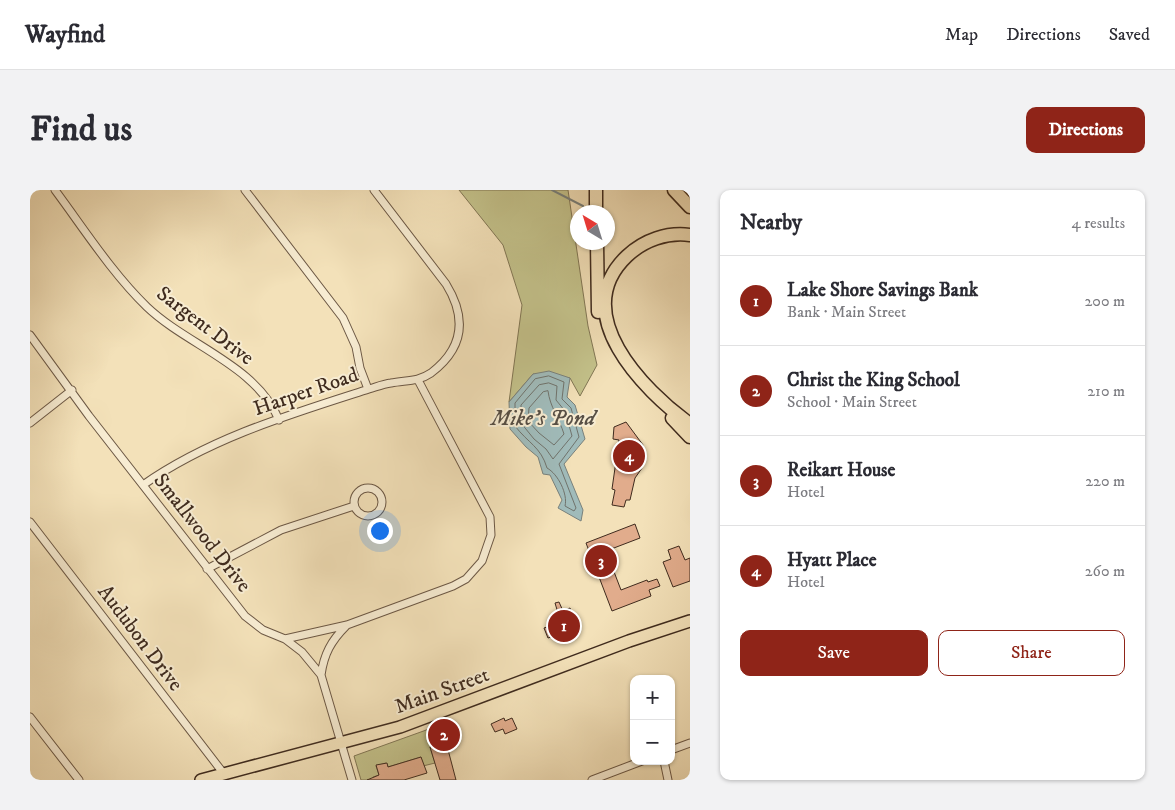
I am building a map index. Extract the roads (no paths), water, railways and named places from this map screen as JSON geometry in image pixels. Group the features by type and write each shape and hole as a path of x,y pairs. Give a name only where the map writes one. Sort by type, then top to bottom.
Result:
{"highway":[{"path":"596,190 596,205"},
{"path":"674,190 690,207"},
{"path":"690,234 675,234 655,238 631,253 622,261 610,280 606,306 609,332 624,360 690,424"},
{"path":"597,250 598,310 605,342 619,364 690,437"},
{"path":"673,420 690,432"}],"main road":[{"name":"Main Street","path":"202,780 400,727 629,641 690,621"}],"street":[{"name":"Sargent Drive","path":"55,190 112,267 146,306 171,327 246,378 269,401 279,420"},
{"path":"245,190 343,318 356,347 360,368 368,389"},
{"path":"285,639 347,625 466,579 482,560 490,543 491,526 487,509 418,380 429,375 456,346 460,322 456,301 446,284 374,190"},
{"name":"Smallwood Drive","path":"30,335 142,485 207,569 252,623 274,636 285,639 302,652 321,675 352,780"},
{"name":"Harper Road","path":"142,485 189,456 228,437 368,389 392,382 418,380"},
{"path":"30,422 72,390"},
{"path":"362,490 376,491 381,498 381,508 371,516 363,516 354,506 355,496 362,490"},
{"path":"207,569 281,530 354,506"},
{"name":"Audubon Drive","path":"30,522 224,774"},
{"path":"321,675 323,659 328,648 347,625"},
{"path":"30,717 79,780"},
{"path":"675,749 690,743"},
{"path":"592,780 631,765"},
{"path":"665,765 668,780"}],"water":[{"name":"Mike's Pond","path":"549,371 570,378 567,397 575,405 585,439 564,464 583,510 581,521 558,508 562,500 550,475 543,474 538,457 510,429 509,402 533,374"}],"waterway":[{"path":"552,190 581,205"}],"place":[{"name":"Hyatt Place","path":"629,456"},
{"name":"Reikart House","path":"601,561"},
{"name":"Lake Shore Savings Bank","path":"564,626"},
{"name":"Christ the King School","path":"444,735"}]}
